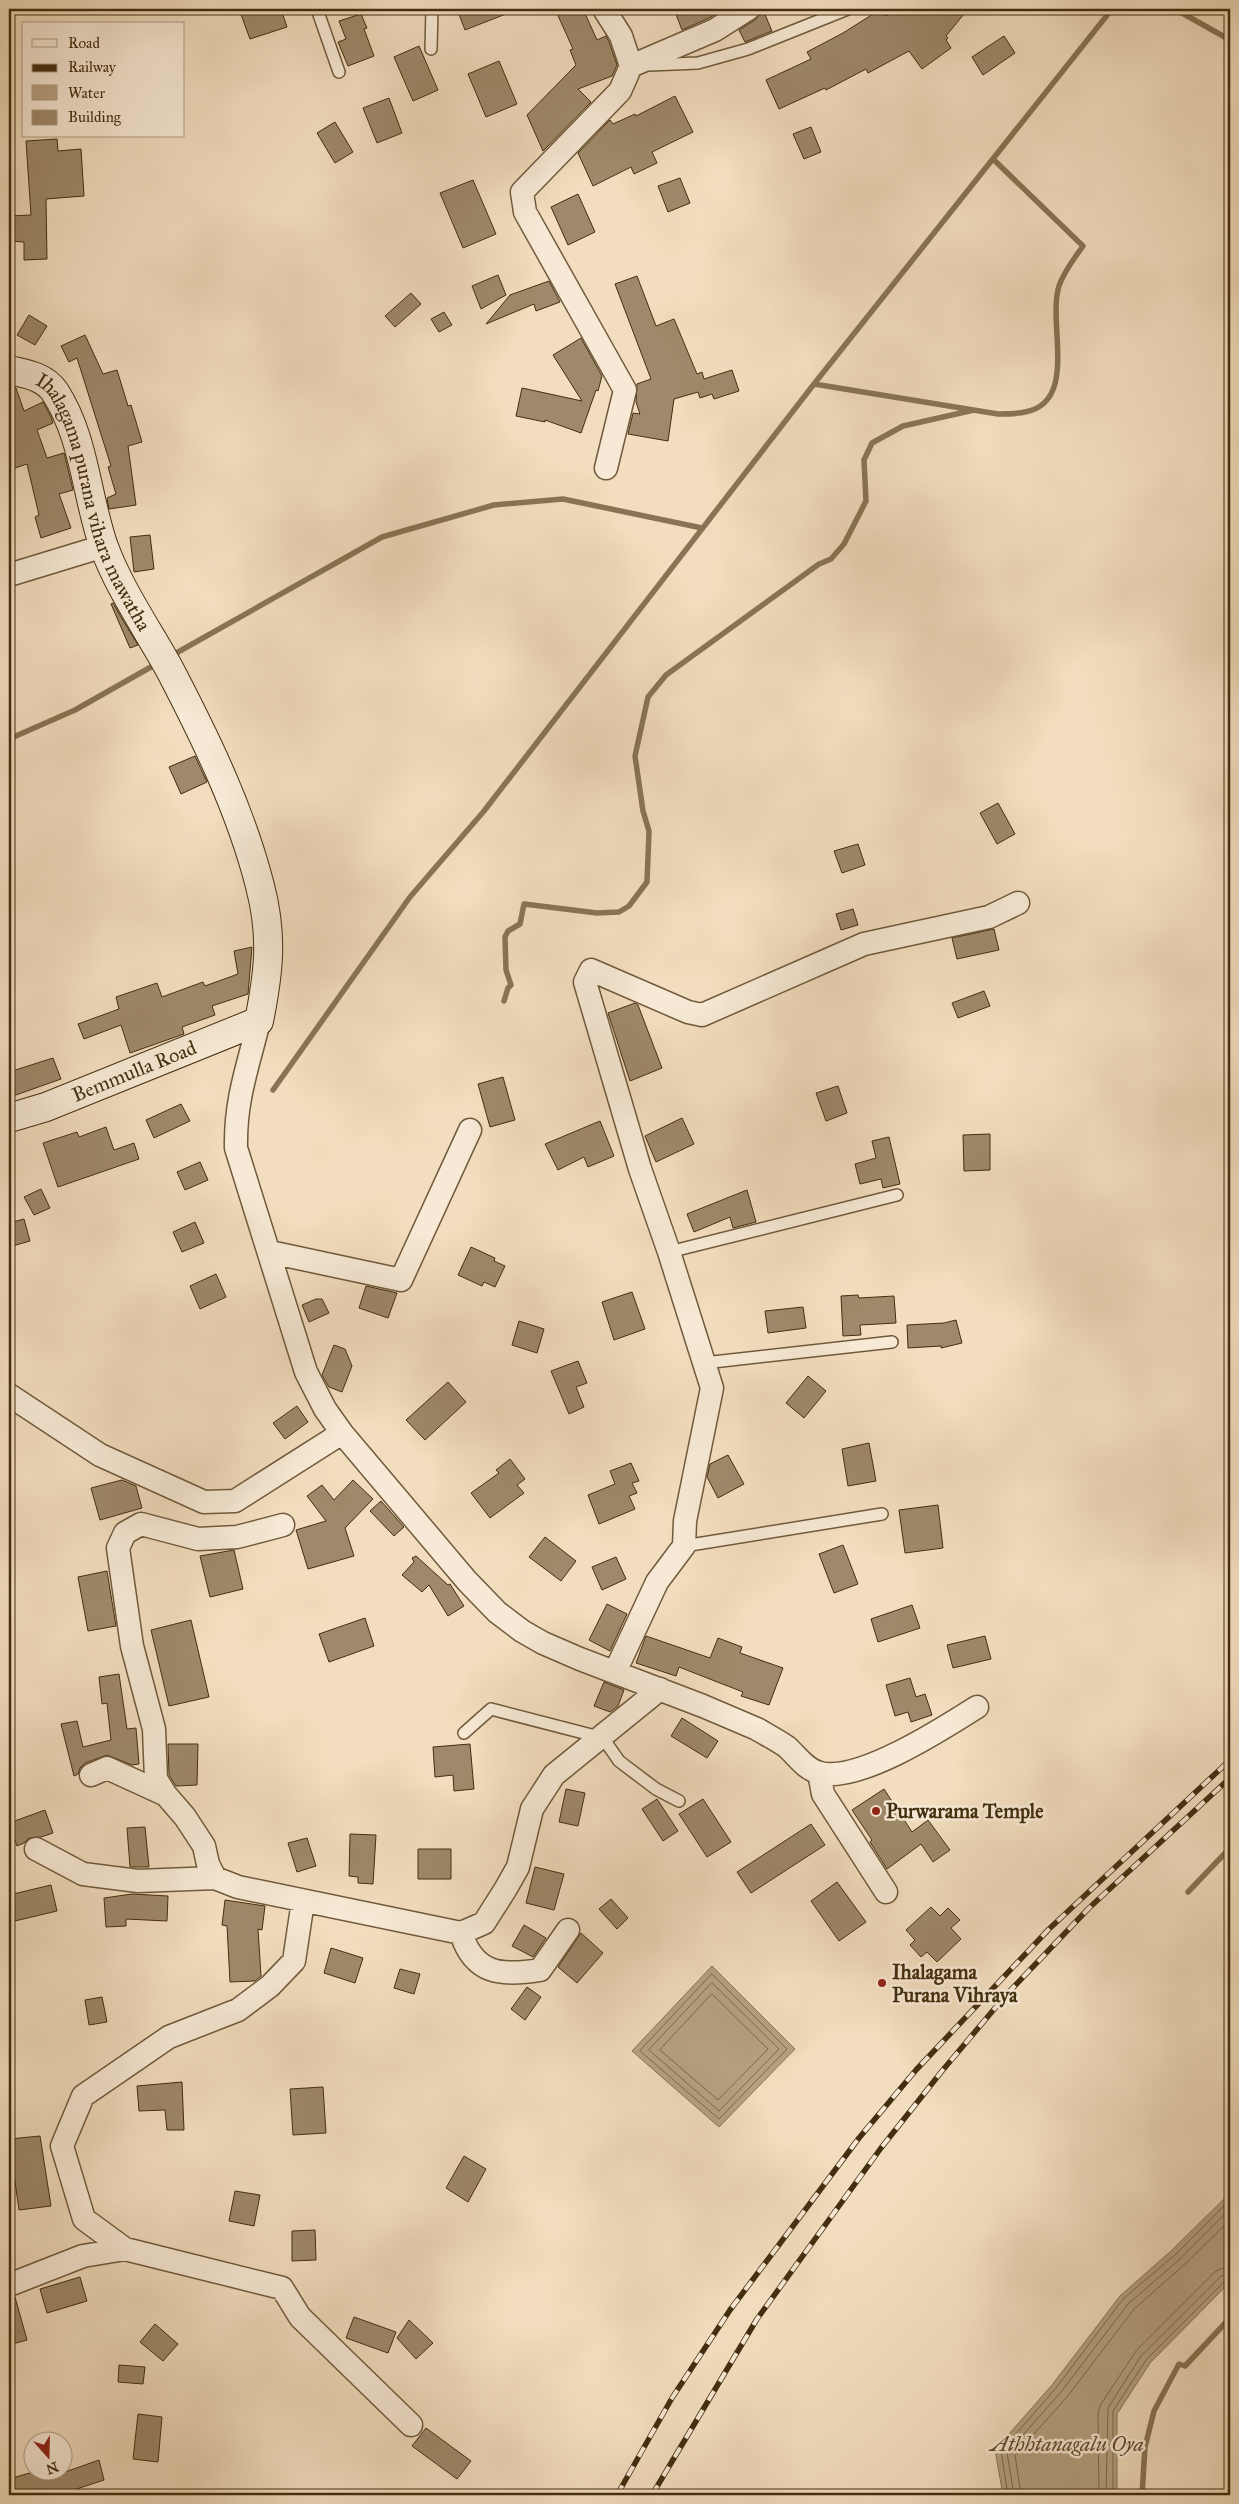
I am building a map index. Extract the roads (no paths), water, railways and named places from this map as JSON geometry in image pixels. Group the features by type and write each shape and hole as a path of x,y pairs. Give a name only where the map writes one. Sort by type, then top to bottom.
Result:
{"street":[{"path":"604,9 621,36 631,66 620,91 522,192 524,212 625,390 606,468"},
{"path":"631,66 715,30 748,9"},
{"name":"Ihalagama purana vihara mawatha","path":"9,370 40,378 54,392 80,450 104,546 218,767 247,842 260,887 269,930 269,971 259,1021"},
{"path":"9,575 104,546"},
{"path":"615,1672 657,1582 684,1546 685,1521 712,1388 669,1252 640,1169 585,982 591,970 688,1012 702,1015 864,944 989,916 1018,903"},
{"path":"259,1021 238,1100 236,1148 306,1372 325,1409 342,1434 467,1581 497,1612 543,1643 757,1729 777,1740 806,1766 819,1773 847,1772 920,1743 977,1707"},
{"name":"Bemmulla Road","path":"9,1118 46,1106 259,1021"},
{"path":"270,1252 401,1280 470,1130"},
{"path":"9,1395 100,1455 204,1502 235,1501 342,1434"},
{"path":"215,1878 208,1864 204,1846 185,1816 166,1795 156,1780 154,1729 132,1646 118,1548 125,1533 141,1524 198,1539 237,1537 283,1525"},
{"path":"36,1849 82,1874 138,1881 215,1878 238,1887 461,1934 484,1923 518,1867 532,1809 554,1775 603,1738 660,1689"},
{"path":"91,1776 107,1768 166,1795"},
{"path":"819,1773 823,1794 886,1892"},
{"path":"303,1901 294,1961 270,1986 238,2010 169,2036 84,2096 62,2146 84,2219 126,2249 282,2288 300,2317 310,2328 411,2425"},
{"path":"461,1934 466,1950 476,1963 488,1968 517,1974 540,1970 568,1930"},
{"path":"9,2285 83,2256 126,2249"}],"lane":[{"path":"317,9 339,72"},
{"path":"431,49 432,9"},
{"path":"631,66 698,63 748,49 832,12 848,9"},
{"path":"669,1252 897,1196"},
{"path":"704,1363 892,1342"},
{"path":"684,1546 882,1514"},
{"path":"464,1733 491,1709 603,1738 618,1761 656,1789 679,1801"}],"water":[{"path":"712,1966 795,2049 719,2127 632,2051"},
{"name":"Athhtanagalu Oya","path":"1230,2193 1230,2282 1150,2363 1117,2414 1117,2495 1003,2495 995,2450 1052,2385 1120,2296 1172,2250"}],"waterway":[{"path":"273,1090 410,897 484,811 814,384 1112,9"},
{"path":"1175,9 1230,40"},
{"path":"814,384 998,414 1025,412 1041,405 1051,393 1056,377 1058,359 1056,302 1059,286 1066,270 1083,246 993,159"},
{"path":"504,1001 508,988 511,985 506,970 505,937 508,931 520,924 524,904 597,913 619,912 629,906 647,882 649,831 643,811 635,756 648,697 666,675 819,564 831,559 844,544 866,501 864,460 872,443 903,426 974,410"},
{"path":"171,656 382,537 494,505 563,499 702,528"},
{"path":"9,739 75,710 158,663"},
{"path":"1188,1892 1230,1848"},
{"path":"1142,2495 1145,2447 1154,2411 1179,2364 1185,2366 1230,2318"}],"railway":[{"path":"617,2495 672,2398 730,2310 859,2138 916,2070 1049,1929 1230,1760"},
{"path":"652,2495 757,2319 881,2148 942,2071 1006,1995 1089,1908 1230,1778"}],"place":[{"name":"Purwarama Temple","path":"876,1811"},
{"name":"Ihalagama Purana Vihraya","path":"882,1983"}]}
